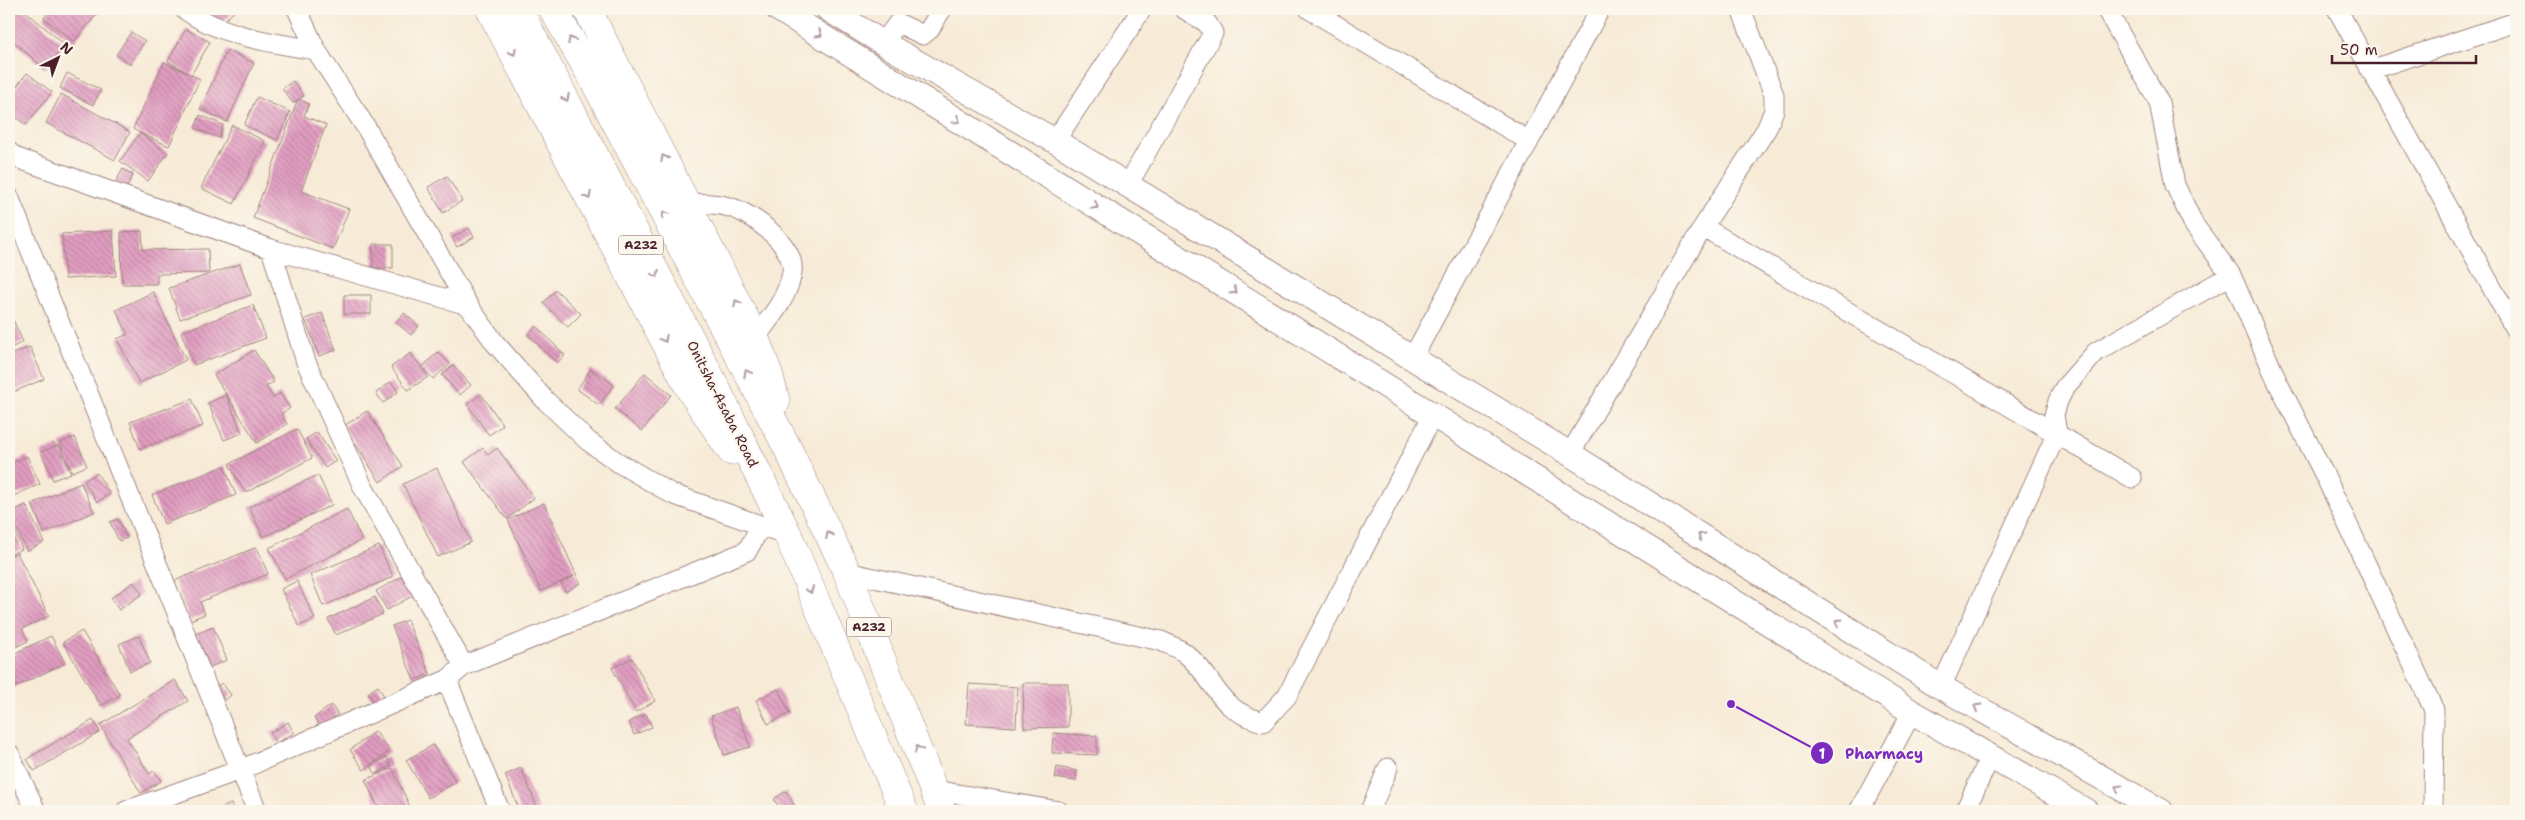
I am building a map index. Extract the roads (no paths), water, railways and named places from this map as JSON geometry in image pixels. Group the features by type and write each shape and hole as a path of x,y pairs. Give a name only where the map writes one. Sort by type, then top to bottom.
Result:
{"highway":[{"path":"490,9 691,391 739,464 762,482"},
{"name":"Onitsha-Asaba Road","path":"518,9 712,380 788,535 904,811"},
{"name":"A232","path":"553,9 596,85 787,447 847,572 938,800"},
{"path":"587,9 755,338 769,375 787,447"}],"main road":[{"path":"778,9 1912,712 2086,811"},
{"path":"828,9 883,43 1055,141 1570,454 1942,687 2160,811"}],"street":[{"path":"184,9 197,18 265,43 316,50"},
{"path":"297,9 316,50 367,130 468,305 495,343 545,400 588,440 619,463 672,494 788,535"},
{"path":"883,43 898,23 923,35 929,30 942,9"},
{"path":"1055,141 1142,9"},
{"path":"1128,185 1213,33 1207,23 1184,9"},
{"path":"1309,9 1529,141"},
{"path":"1412,359 1600,9"},
{"path":"1570,454 1703,228 1767,128 1774,110 1774,95 1741,9"},
{"path":"2106,9 2159,102 2175,185 2194,225 2231,275 2278,383 2327,480 2434,710 2433,811"},
{"path":"2337,9 2516,331"},
{"path":"2370,70 2516,22"},
{"path":"12,156 271,249 468,305"},
{"path":"9,197 257,811"},
{"path":"687,203 727,206 751,217 774,234 788,253 792,270 781,304 755,338"},
{"path":"1703,228 2132,478"},
{"path":"271,249 306,362 363,488 464,666"},
{"path":"1942,687 2057,433 2054,415 2065,387 2096,352 2231,275"},
{"path":"847,572 1161,641 1185,654 1223,701 1243,717 1263,722 1287,696 1433,415"},
{"path":"126,811 240,770 447,680 464,666 747,551 761,526"},
{"path":"447,680 500,811"},
{"path":"1859,811 1912,712"},
{"path":"9,753 36,811"},
{"path":"1965,811 1990,757"},
{"path":"1370,811 1388,768"},
{"path":"938,800 1059,811"}],"place":[{"name":"Pharmacy","path":"1731,704"}]}
